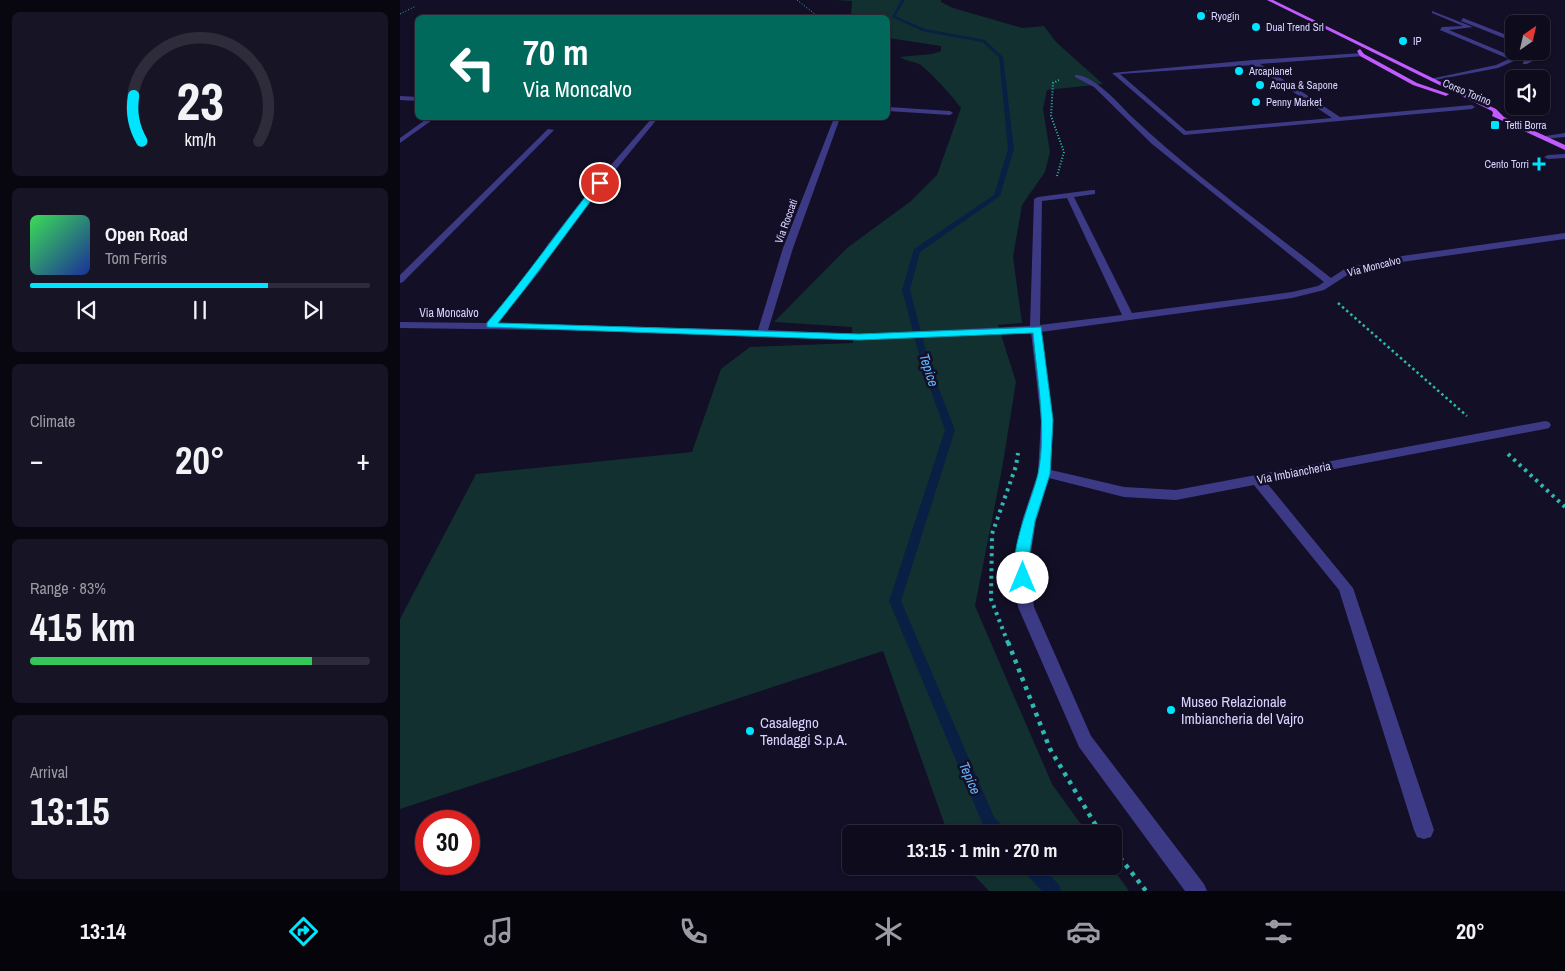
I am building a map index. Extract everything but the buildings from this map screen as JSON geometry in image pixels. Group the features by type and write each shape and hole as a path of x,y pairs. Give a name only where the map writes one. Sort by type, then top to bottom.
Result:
{"main road":[{"name":"Corso Torino","path":"1269,0 1494,110 1501,117"},
{"path":"1360,46 1362,55"},
{"name":"Corso Torino","path":"1362,55 1378,54"},
{"name":"Corso Torino","path":"1362,55 1424,86 1472,107 1501,117 1565,148"},
{"name":"Corso Torino","path":"1424,86 1441,84"}],"street":[{"path":"1505,37 1433,10 1470,27 1442,30 1505,55"},
{"path":"1362,55 1115,73 1184,133 1472,107"},
{"path":"1432,80 1517,60"},
{"path":"1454,75 1504,70 1533,60"},
{"path":"1253,62 1340,120"},
{"path":"1077,76 1096,86 1156,142 1250,219 1325,285"},
{"path":"400,98 415,99"},
{"path":"890,110 950,113"},
{"path":"400,141 429,120"},
{"path":"490,325 537,269 551,246 600,183 653,120"},
{"name":"Via Roccati","path":"762,334 788,248 836,120"},
{"path":"400,280 550,130"},
{"path":"1544,137 1565,135"},
{"path":"1548,157 1565,156"},
{"path":"1092,192 1038,200 1034,318 1047,420 1044,474 1028,521 1022,563 1026,607 1085,741 1197,891"},
{"path":"1070,196 1128,316"},
{"name":"Via Moncalvo","path":"400,325 490,325 859,337 1037,330 1292,294 1325,285 1349,270 1395,260 1565,236"},
{"name":"Via Imbiancheria","path":"1044,474 1124,492 1176,495 1545,425"},
{"path":"1257,480 1346,588 1424,830"}],"path":[{"path":"798,0 816,15"},
{"path":"400,14 416,6"},
{"path":"1206,12 1218,11"},
{"path":"1048,198 1064,157 1063,140 1052,118 1054,84 1077,76"},
{"path":"1325,285 1565,507"},
{"path":"1122,860 1146,891"}],"green space":[{"path":"835,0 941,0 941,2 953,8 1022,28 1044,26 1056,42 1103,84 1047,90 1043,109 1050,152 1045,172 1022,205 1013,257 1022,323 998,325 1016,382 1002,469 975,606 1052,784 1082,825 945,825 883,651 400,809 400,619 476,474 692,452 721,369 750,347 853,343 852,327 774,322 847,248 911,201 937,175 961,108 923,67 900,57 932,54 941,51 941,46 890,38 890,15 851,15 852,1"},
{"path":"974,875 1117,875 1129,891 989,891"}],"waterway":[{"name":"Tepice","path":"903,0 893,16 924,30 983,41 1001,57 1011,149 997,196 917,251 906,290 926,366 950,430 895,601 992,825"},
{"name":"Tepice","path":"1038,875 1053,891"}],"place":[{"name":"Ryogin","path":"1201,16"},
{"name":"Dual Trend Srl","path":"1256,27"},
{"name":"IP","path":"1403,41"},
{"name":"Arcaplanet","path":"1239,71"},
{"name":"Acqua & Sapone","path":"1260,85"},
{"name":"Penny Market","path":"1256,102"},
{"name":"Tetti Borra","path":"1495,125"},
{"name":"Cento Torri","path":"1539,164"},
{"name":"Museo Relazionale Imbiancheria del Vajro","path":"1171,710"},
{"name":"Casalegno Tendaggi S.p.A.","path":"750,731"}],"route":[{"path":"600,183 551,246 537,269 490,325 859,337 1037,330 1047,420 1044,474 1028,521 1022,563 1023,578"}]}
